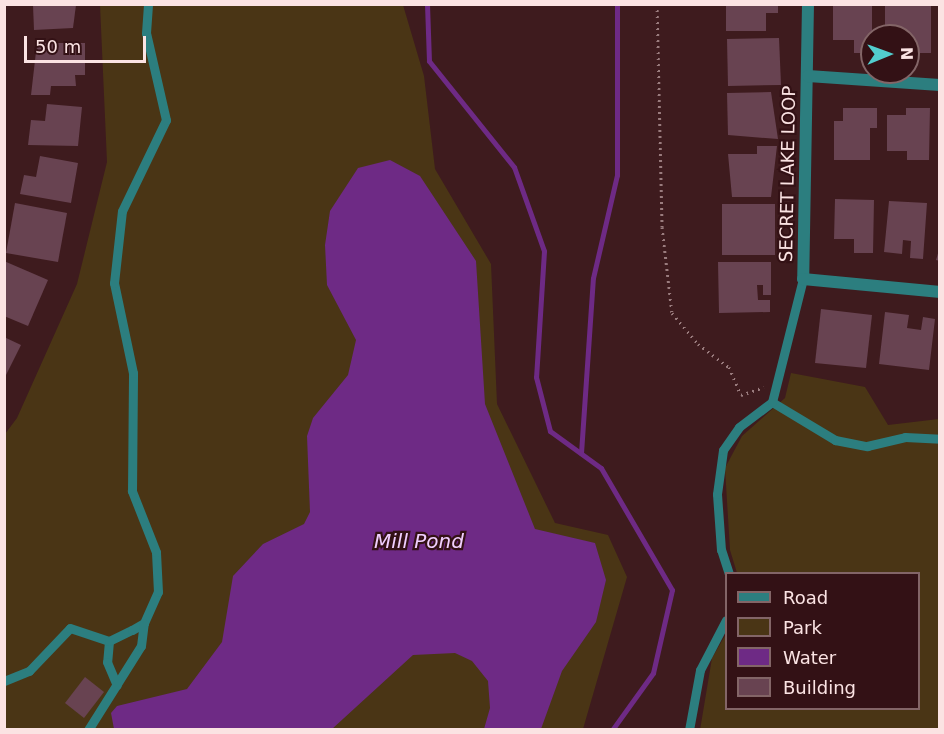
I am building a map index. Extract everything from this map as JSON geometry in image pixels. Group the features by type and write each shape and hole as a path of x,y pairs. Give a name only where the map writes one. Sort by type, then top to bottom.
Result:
{"street":[{"name":"SECRET LAKE LOOP","path":"808,4 803,279 939,292"},
{"path":"808,76 939,85"}],"lane":[{"path":"88,729 141,646 144,623 160,575 132,491 133,373 114,283 122,210 166,120 146,33 148,4"},
{"path":"729,572 721,550 717,494 723,450 739,427 772,402 803,279"},
{"path":"772,402 835,440 867,446 905,437 939,439"},
{"path":"689,729 700,670 725,622"},
{"path":"4,681 29,670 70,628 108,641 144,623"},
{"path":"108,641 107,662 117,685"}],"path":[{"path":"657,4 661,215 672,313 698,344 729,367 741,395 766,387 776,392"}],"green space":[{"path":"100,5 403,5 424,76 435,169 491,264 497,404 555,523 608,535 627,577 583,729 5,730 5,434 17,418 77,284 107,162"},
{"path":"791,373 865,387 888,425 939,419 939,729 700,730 712,658 725,636 725,710 920,710 920,572 737,572 730,550 725,468 742,436 785,398"}],"water":[{"name":"Mill Pond","path":"390,160 420,176 476,261 485,404 535,529 595,543 606,580 596,622 562,671 541,729 484,729 490,708 488,681 472,661 455,653 413,655 332,729 114,729 111,713 117,706 187,689 222,642 233,576 263,544 304,524 310,512 307,436 313,418 348,375 356,340 327,285 325,245 330,211 358,168"}],"building":[{"path":"726,4 778,4 778,13 766,13 766,31 726,31"},
{"path":"833,4 872,4 872,24 860,24 860,53 854,53 854,40 833,40"},
{"path":"885,4 931,4 931,53 920,53 920,24 885,24"},
{"path":"33,5 76,5 73,28 34,30"},
{"path":"779,38 781,85 728,86 727,39"},
{"path":"37,43 85,43 85,75 75,75 76,86 51,86 50,95 31,95"},
{"path":"771,92 778,139 728,135 727,93"},
{"path":"47,104 82,107 78,146 28,145 31,120 45,121"},
{"path":"843,108 877,108 877,128 870,128 870,160 834,160 834,121 843,121"},
{"path":"906,108 930,108 929,160 907,160 907,151 887,151 887,115 906,115"},
{"path":"757,146 777,146 771,197 732,197 728,154 757,154"},
{"path":"40,156 78,163 71,203 20,194 24,175 36,177"},
{"path":"835,199 874,200 873,253 854,253 854,239 834,239"},
{"path":"889,201 927,203 923,259 910,258 911,241 903,240 902,254 884,252"},
{"path":"15,203 67,213 58,262 6,253"},
{"path":"722,204 775,204 775,255 722,255"},
{"path":"940,247 940,261 936,260"},
{"path":"4,261 48,280 28,326 4,316"},
{"path":"718,262 771,262 771,295 763,295 763,285 757,285 758,300 770,300 770,312 719,313"},
{"path":"821,309 872,315 866,368 815,363"},
{"path":"885,312 909,315 907,328 921,330 923,317 935,319 929,370 879,364"},
{"path":"4,337 21,345 4,379"},
{"path":"85,677 104,692 84,718 65,703"}],"waterway":[{"path":"427,4 429,61 514,167 544,251 536,377 550,431 601,468 672,590 653,673 612,730"},
{"path":"581,453 593,278 617,175 617,4"}]}
